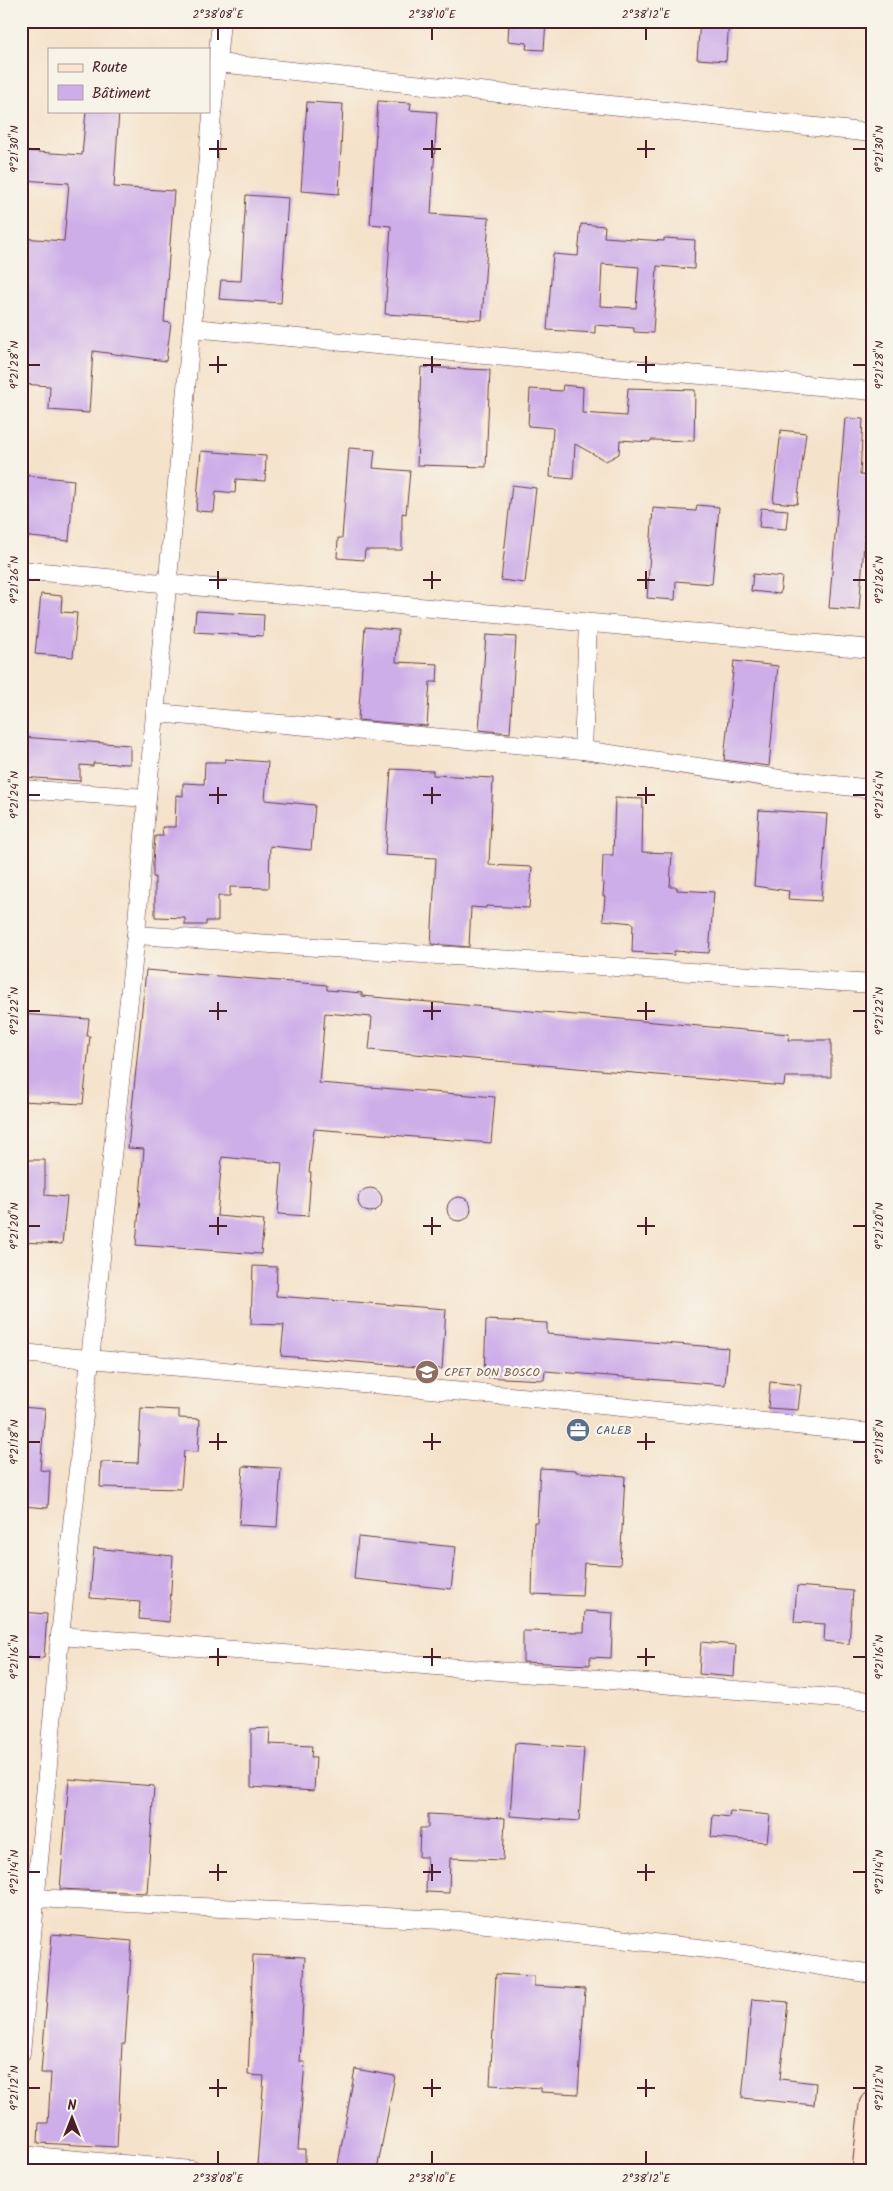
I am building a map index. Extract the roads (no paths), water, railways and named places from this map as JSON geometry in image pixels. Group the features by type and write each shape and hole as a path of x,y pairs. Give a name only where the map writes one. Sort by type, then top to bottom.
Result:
{"street":[{"path":"21,2053 60,1636 136,935 147,798 221,21"},
{"path":"218,63 872,133"},
{"path":"192,328 872,391"},
{"path":"21,570 872,649"},
{"path":"583,750 588,623"},
{"path":"156,713 583,750 780,779 872,789"},
{"path":"21,789 147,798"},
{"path":"136,935 872,984"},
{"path":"21,1353 543,1399 872,1433"},
{"path":"60,1636 872,1701"},
{"path":"36,1898 460,1920 726,1951 872,1974"},
{"path":"865,2170 872,2105"},
{"path":"21,2155 192,2170"}],"place":[{"name":"CPET DON BOSCO","path":"427,1372"},
{"name":"CALEB","path":"578,1430"}]}
